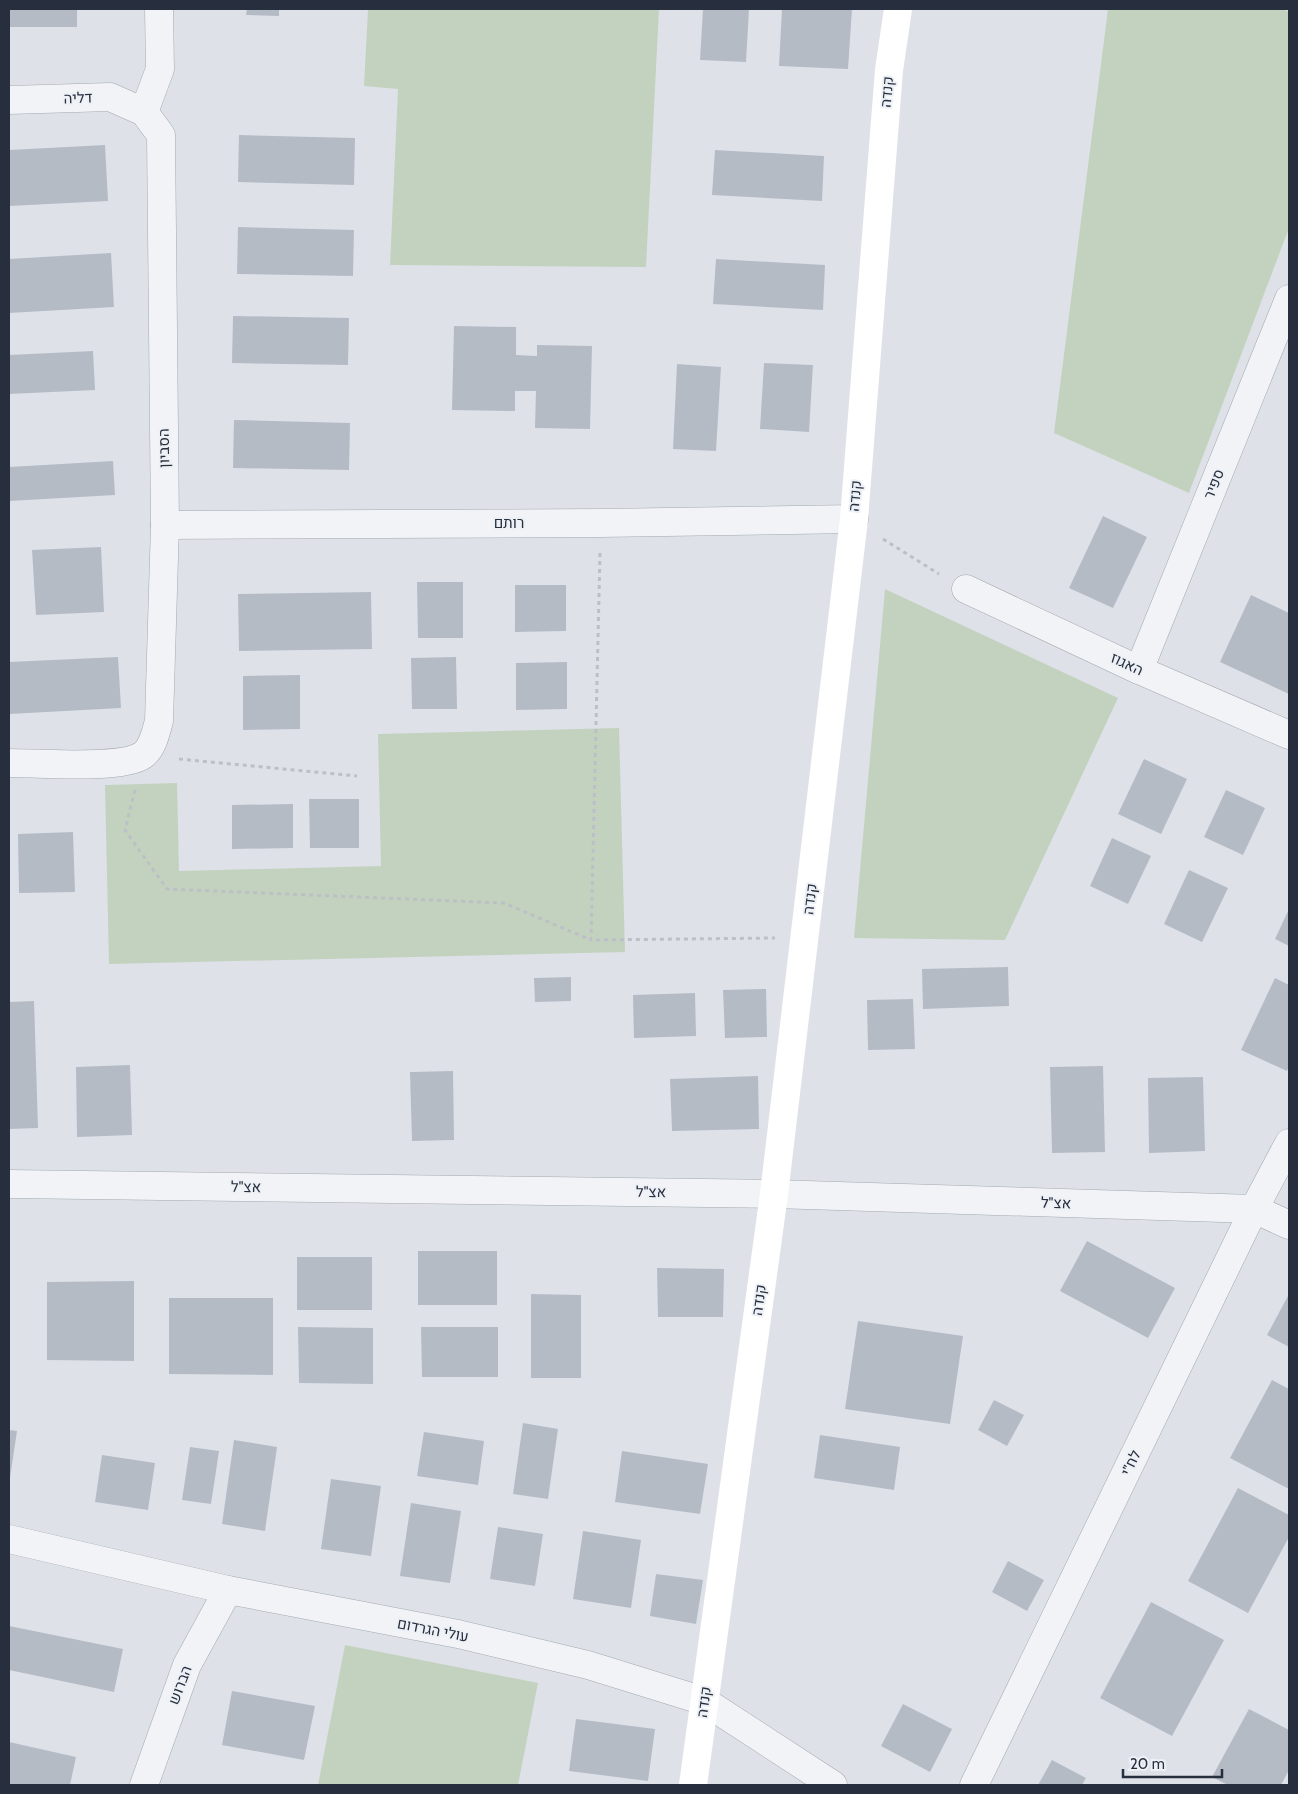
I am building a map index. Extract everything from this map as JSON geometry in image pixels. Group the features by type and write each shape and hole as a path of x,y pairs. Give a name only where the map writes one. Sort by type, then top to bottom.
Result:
{"street":[{"path":"144,112 160,69 158,9"},
{"name":"קנדה","path":"693,1785 774,1194 854,519 889,70 898,9"},
{"name":"דליה","path":"9,100 110,98 144,112"},
{"name":"הסביון","path":"144,112 161,135 165,525 159,720 154,738 144,754"},
{"name":"ספיר","path":"1138,670 1289,299"},
{"name":"רותם","path":"165,525 601,523 854,519"},
{"name":"האגוז","path":"966,589 1138,670 1289,735"},
{"path":"9,763 108,764 130,761 144,754"},
{"name":"לח\"י","path":"974,1785 1254,1209 1289,1143"},
{"name":"אצ\"ל","path":"9,1184 774,1194 1254,1209 1289,1225"},
{"name":"עולי הגרדום","path":"9,1539 228,1590 458,1634 588,1664 704,1701 833,1785"},
{"name":"הברוש","path":"144,1785 186,1665 228,1590"}],"path":[{"path":"854,519 907,555 966,589"},
{"path":"591,940 601,523"},
{"path":"357,776 198,762 144,754 125,830 167,889 504,903 591,940 805,938"}],"green space":[{"path":"368,9 659,9 646,267 390,265 398,89 364,86"},
{"path":"1108,9 1282,9 1289,12 1289,228 1189,493 1054,433"},
{"path":"885,589 1118,698 1005,940 854,938"},
{"path":"619,728 625,952 109,964 105,785 177,783 179,871 381,866 378,734"},
{"path":"345,1645 538,1683 518,1785 318,1785"}],"building":[{"path":"9,9 77,9 77,27 9,27"},
{"path":"247,9 279,9 279,16 246,15"},
{"path":"703,9 749,9 746,62 700,60"},
{"path":"782,9 852,9 848,69 779,66"},
{"path":"239,135 355,138 354,185 238,182"},
{"path":"105,145 108,201 9,206 9,150"},
{"path":"715,150 824,156 822,201 712,195"},
{"path":"238,227 354,230 353,276 237,274"},
{"path":"111,253 114,307 9,313 9,259"},
{"path":"716,259 825,265 823,310 713,304"},
{"path":"233,316 349,318 348,365 232,363"},
{"path":"454,326 516,327 516,355 537,356 537,345 592,346 590,429 535,428 536,391 515,391 515,411 452,410"},
{"path":"93,351 95,390 9,394 9,355"},
{"path":"764,363 813,365 809,432 760,429"},
{"path":"677,364 721,367 716,451 673,449"},
{"path":"234,420 350,423 349,470 233,468"},
{"path":"113,461 115,495 9,501 9,467"},
{"path":"1103,516 1147,537 1113,608 1069,588"},
{"path":"101,547 104,612 36,615 32,550"},
{"path":"417,582 463,582 463,638 418,638"},
{"path":"515,585 566,585 566,631 515,632"},
{"path":"371,592 372,649 239,651 238,594"},
{"path":"1251,595 1289,613 1289,694 1220,662"},
{"path":"118,657 121,708 9,714 9,662"},
{"path":"456,657 457,709 412,709 411,658"},
{"path":"567,662 567,709 516,710 516,663"},
{"path":"300,675 300,729 243,730 243,676"},
{"path":"1144,759 1187,779 1161,834 1118,814"},
{"path":"1226,790 1265,808 1243,855 1204,837"},
{"path":"309,799 359,799 359,848 310,848"},
{"path":"293,804 293,848 232,849 232,805"},
{"path":"73,832 75,892 19,893 18,834"},
{"path":"1112,838 1151,856 1128,904 1090,886"},
{"path":"1189,870 1228,888 1202,942 1164,924"},
{"path":"1289,909 1289,946 1275,939"},
{"path":"1008,967 1009,1006 923,1009 922,969"},
{"path":"571,977 571,1001 535,1002 534,978"},
{"path":"1275,978 1289,985 1289,1066 1287,1071 1241,1050"},
{"path":"766,989 767,1037 725,1038 723,990"},
{"path":"695,993 696,1036 634,1038 633,995"},
{"path":"913,999 915,1049 868,1050 867,1000"},
{"path":"34,1001 38,1128 9,1129 9,1002"},
{"path":"130,1065 132,1135 77,1137 76,1067"},
{"path":"1103,1066 1105,1152 1052,1153 1050,1067"},
{"path":"453,1071 454,1140 412,1141 410,1072"},
{"path":"758,1076 759,1129 672,1131 670,1079"},
{"path":"1203,1077 1205,1151 1149,1153 1148,1078"},
{"path":"1087,1241 1175,1288 1148,1338 1060,1291"},
{"path":"418,1251 497,1251 497,1305 418,1305"},
{"path":"297,1257 372,1257 372,1310 297,1310"},
{"path":"657,1268 724,1269 723,1317 658,1317"},
{"path":"134,1281 134,1361 47,1360 47,1282"},
{"path":"531,1294 581,1295 581,1378 531,1378"},
{"path":"1289,1294 1289,1347 1267,1335"},
{"path":"169,1298 273,1298 273,1375 169,1374"},
{"path":"858,1321 963,1336 950,1424 845,1409"},
{"path":"298,1327 373,1328 373,1384 299,1383"},
{"path":"421,1327 498,1327 498,1377 422,1377"},
{"path":"1272,1380 1289,1389 1289,1489 1230,1458"},
{"path":"994,1400 1024,1415 1007,1446 978,1430"},
{"path":"523,1423 558,1429 548,1499 513,1494"},
{"path":"9,1430 17,1431 10,1478 9,1478"},
{"path":"424,1432 484,1441 478,1485 417,1476"},
{"path":"820,1435 900,1447 894,1490 814,1478"},
{"path":"234,1440 277,1447 265,1531 222,1524"},
{"path":"190,1447 219,1451 211,1504 182,1500"},
{"path":"622,1451 708,1464 700,1514 615,1502"},
{"path":"102,1455 155,1463 148,1510 95,1502"},
{"path":"331,1479 381,1486 371,1556 321,1549"},
{"path":"1238,1488 1289,1515 1289,1537 1248,1613 1188,1581"},
{"path":"411,1503 461,1511 450,1583 400,1576"},
{"path":"498,1527 543,1534 535,1586 490,1579"},
{"path":"583,1531 641,1540 631,1608 573,1599"},
{"path":"1008,1561 1044,1580 1027,1611 992,1592"},
{"path":"656,1574 703,1580 696,1624 650,1616"},
{"path":"1151,1602 1224,1640 1172,1736 1100,1698"},
{"path":"9,1626 123,1649 114,1692 9,1670"},
{"path":"232,1691 315,1706 304,1760 222,1745"},
{"path":"903,1704 952,1729 930,1772 881,1746"},
{"path":"1249,1709 1289,1730 1289,1770 1281,1785 1228,1785 1212,1777"},
{"path":"576,1719 655,1729 648,1781 569,1771"},
{"path":"9,1742 76,1757 70,1785 9,1785"},
{"path":"1052,1760 1086,1778 1082,1785 1038,1785"}]}
